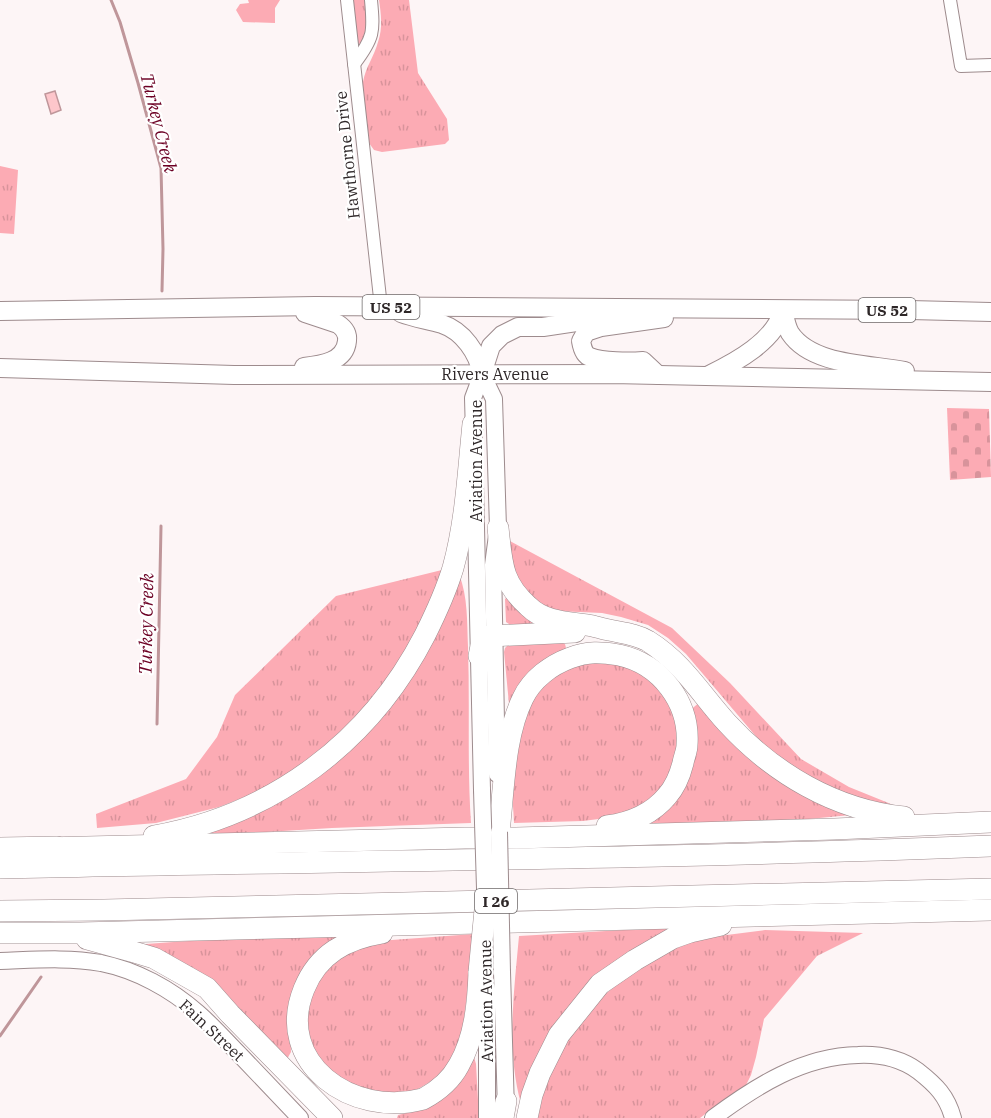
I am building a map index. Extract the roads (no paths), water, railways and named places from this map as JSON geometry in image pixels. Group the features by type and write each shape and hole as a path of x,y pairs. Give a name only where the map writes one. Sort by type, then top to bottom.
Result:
{"highway":[{"path":"44,848 129,840 209,823 249,807 285,788 349,740 383,702 407,668 445,592 453,568 463,518 473,424"},
{"path":"498,528 504,571 509,586 530,609 558,622 589,625 644,639 671,658 691,678 726,722 758,753 811,789 851,805 899,817 991,821"},
{"path":"479,656 482,642 494,635 608,630"},
{"path":"0,848 465,838 543,833 616,825 632,821 667,796 680,773 687,747 684,716 669,686 658,674 643,663 625,657 605,653 584,653 548,669 528,690 514,721 495,790 507,835"},
{"path":"507,835 824,829 991,821"},
{"path":"0,868 474,861 991,846"},
{"name":"I 26","path":"0,911 991,889"},
{"path":"0,933 80,933 477,916 811,914 991,910"},
{"path":"908,912 991,915"},
{"path":"527,1118 540,1073 559,1035 600,984 673,938 690,932 729,924 811,914"},
{"path":"477,916 490,972 477,1007 465,1053 453,1074 431,1095 411,1104 390,1108 359,1105 331,1090 309,1065 299,1043 297,1020 300,999 317,966 335,949 367,935 477,916"},
{"path":"0,933 96,941 154,958 172,968 207,988 332,1118"}],"main road":[{"path":"234,375 320,365 335,359 343,352 347,339 343,327 324,318 282,307"},
{"name":"US 52","path":"0,311 381,307 991,312"},
{"path":"381,307 445,325 455,331 476,354 482,374"},
{"path":"482,374 491,346 502,335 518,327 550,326 664,309"},
{"path":"658,375 643,361 619,362 591,358 586,355 581,345 582,338 586,332 601,327 722,310"},
{"path":"708,376 759,345 774,330 783,310"},
{"path":"783,310 789,330 795,339 809,350 830,359 901,370 951,382"},
{"name":"Rivers Avenue","path":"0,368 234,375 658,375 991,382"}],"street":[{"name":"Hawthorne Drive","path":"347,0 381,307"},
{"path":"354,64 368,45 373,26 371,0"},
{"path":"950,0 961,66 991,65"},
{"name":"Aviation Avenue","path":"482,374 473,398 479,656 495,790"},
{"name":"Aviation Avenue","path":"477,916 495,790 492,565 498,528 495,399 482,374"},
{"name":"Aviation Avenue","path":"487,1118 490,972 507,835"},
{"name":"Fain Street","path":"0,961 55,959 101,963 152,982 198,1012 300,1118"},
{"name":"Aviation Avenue","path":"490,972 505,1112"},
{"path":"713,1118 774,1078 797,1067 820,1059 870,1055 886,1056 913,1067 933,1082 948,1104 953,1118"}],"waterway":[{"name":"Turkey Creek","path":"111,0 120,22 161,168 162,291"},
{"name":"Turkey Creek","path":"157,724 161,526"},
{"name":"Turkey Creek","path":"0,1036 41,977"}]}
